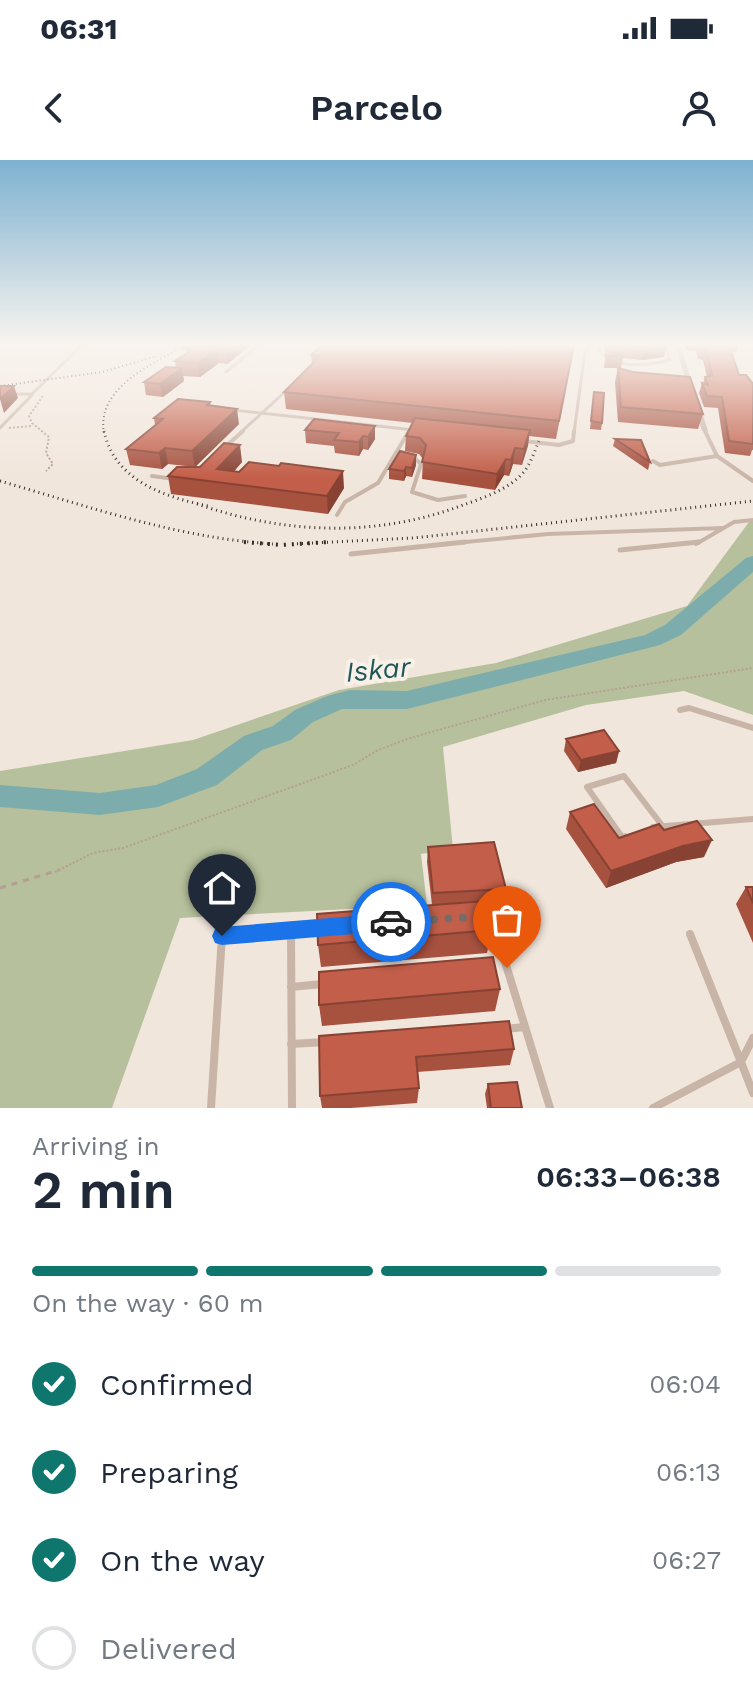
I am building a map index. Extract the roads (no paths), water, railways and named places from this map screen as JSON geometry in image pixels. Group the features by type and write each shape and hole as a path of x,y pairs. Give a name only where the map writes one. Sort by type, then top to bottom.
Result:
{"street":[{"path":"692,389 705,431"}],"lane":[{"path":"0,429 37,389"},
{"path":"220,453 287,389"},
{"path":"522,441 559,445 573,441 580,389"},
{"path":"0,394 32,394"},
{"path":"221,409 426,431"},
{"path":"337,515 345,502 368,494 410,429"},
{"path":"705,431 717,456 753,481"},
{"path":"396,455 417,458 421,464 412,492 422,498 437,500 465,496"},
{"path":"653,461 660,465 717,456"},
{"path":"152,476 182,480"},
{"path":"620,550 695,545 734,522 753,520"},
{"path":"351,554 548,534 723,528"},
{"path":"680,710 689,708 753,728"},
{"path":"635,833 622,837 587,787 624,776 661,824"},
{"path":"648,829 661,824 753,819"},
{"path":"475,917 491,916 550,1108"},
{"path":"211,1108 222,936 337,926"},
{"path":"291,929 292,1108"},
{"path":"690,934 753,1093"},
{"path":"491,969 507,968"},
{"path":"291,987 337,983"},
{"path":"494,1030 525,1027"},
{"path":"653,1108 741,1062 753,1038"},
{"path":"291,1044 338,1041"}],"waterway":[{"name":"Iskar","path":"0,796 100,804 158,796 207,777 253,743 282,733 304,716 336,702 350,699 407,700 652,640 673,630 753,562"}],"railway":[{"path":"104,431 104,417 119,389"},
{"path":"104,431 118,462 143,484 208,506"},
{"path":"197,504 230,514 296,526 364,527 397,523 430,516 502,489 525,470 539,441"},
{"path":"0,481 169,528 273,544"},
{"path":"316,543 413,538 753,501"},
{"path":"244,542 281,545 316,543"},
{"path":"316,543 329,542"},
{"path":"292,544 316,543"}]}
